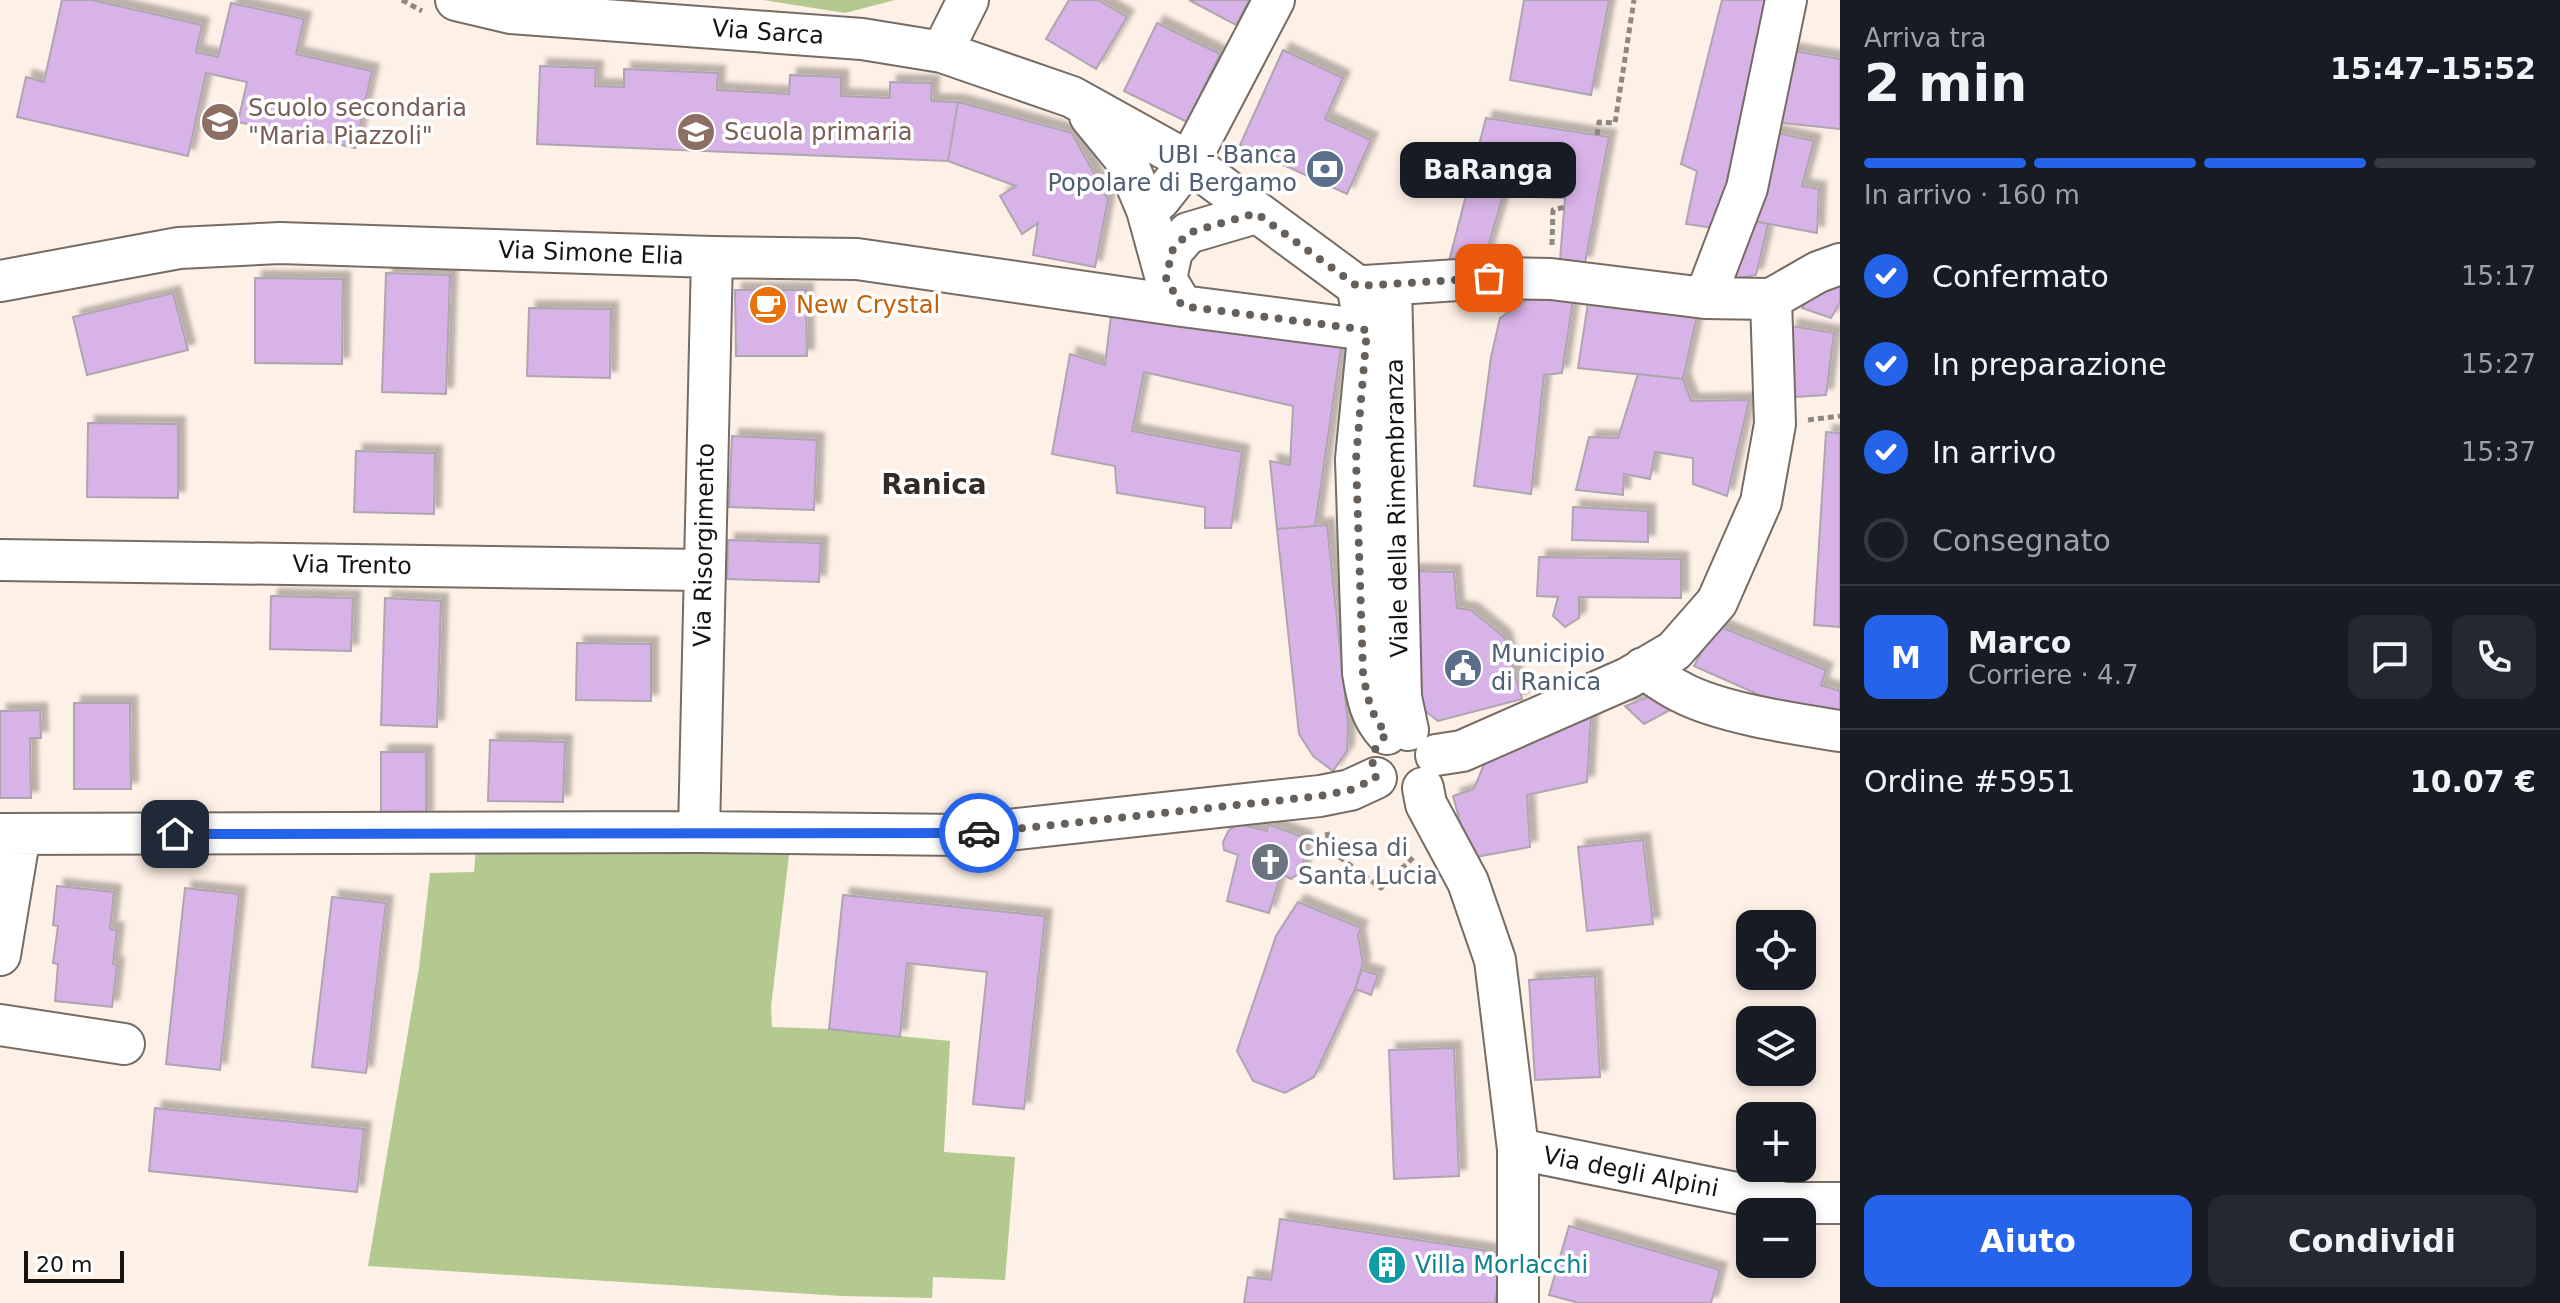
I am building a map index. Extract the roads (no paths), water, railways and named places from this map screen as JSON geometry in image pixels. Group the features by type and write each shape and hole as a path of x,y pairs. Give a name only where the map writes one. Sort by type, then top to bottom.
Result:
{"street":[{"path":"942,52 968,0"},
{"path":"1147,210 1160,199 1189,162 1274,0"},
{"path":"1705,298 1747,188 1786,0"},
{"name":"Via Sarca","path":"442,7 862,39 942,52 1072,97 1189,162 1256,213 1374,286"},
{"path":"1072,97 1105,131 1126,160 1147,210 1174,292"},
{"path":"1174,292 1172,251 1188,233 1256,213"},
{"name":"Via Simone Elia","path":"0,281 179,248 280,243 857,259 1174,292 1367,330"},
{"name":"Via Risorgimento","path":"699,832 712,257"},
{"path":"1518,1303 1518,1149 1495,960 1468,882 1426,804 1414,752 1376,722 1363,673 1356,459 1367,330 1374,286 1489,278 1551,279 1705,298 1771,299 1818,272 1840,264"},
{"name":"Viale della Rimembranza","path":"1374,286 1401,697 1414,752"},
{"path":"0,955 10,834 699,832 963,835 1320,796 1350,790 1376,778 1372,754 1378,743 1414,752 1462,751 1674,651 1717,602 1761,502 1775,424 1771,299"},
{"name":"Via Trento","path":"0,560 703,570"},
{"path":"1643,668 1680,692 1702,701 1794,724 1840,731"},
{"path":"0,1025 124,1044"},
{"name":"Via degli Alpini","path":"1518,1149 1786,1203 1840,1203"}],"place":[{"name":"Scuolo secondaria \"Maria Piazzoli\"","path":"220,122"},
{"name":"Scuola primaria","path":"696,132"},
{"name":"UBI - Banca Popolare di Bergamo","path":"1325,169"},
{"name":"BaRanga","path":"1489,278"},
{"name":"New Crystal","path":"768,305"},
{"name":"Municipio di Ranica","path":"1463,668"},
{"name":"Chiesa di Santa Lucia","path":"1270,862"},
{"name":"Villa Morlacchi","path":"1387,1265"}],"district":[{"name":"Ranica","path":"934,484"}]}
